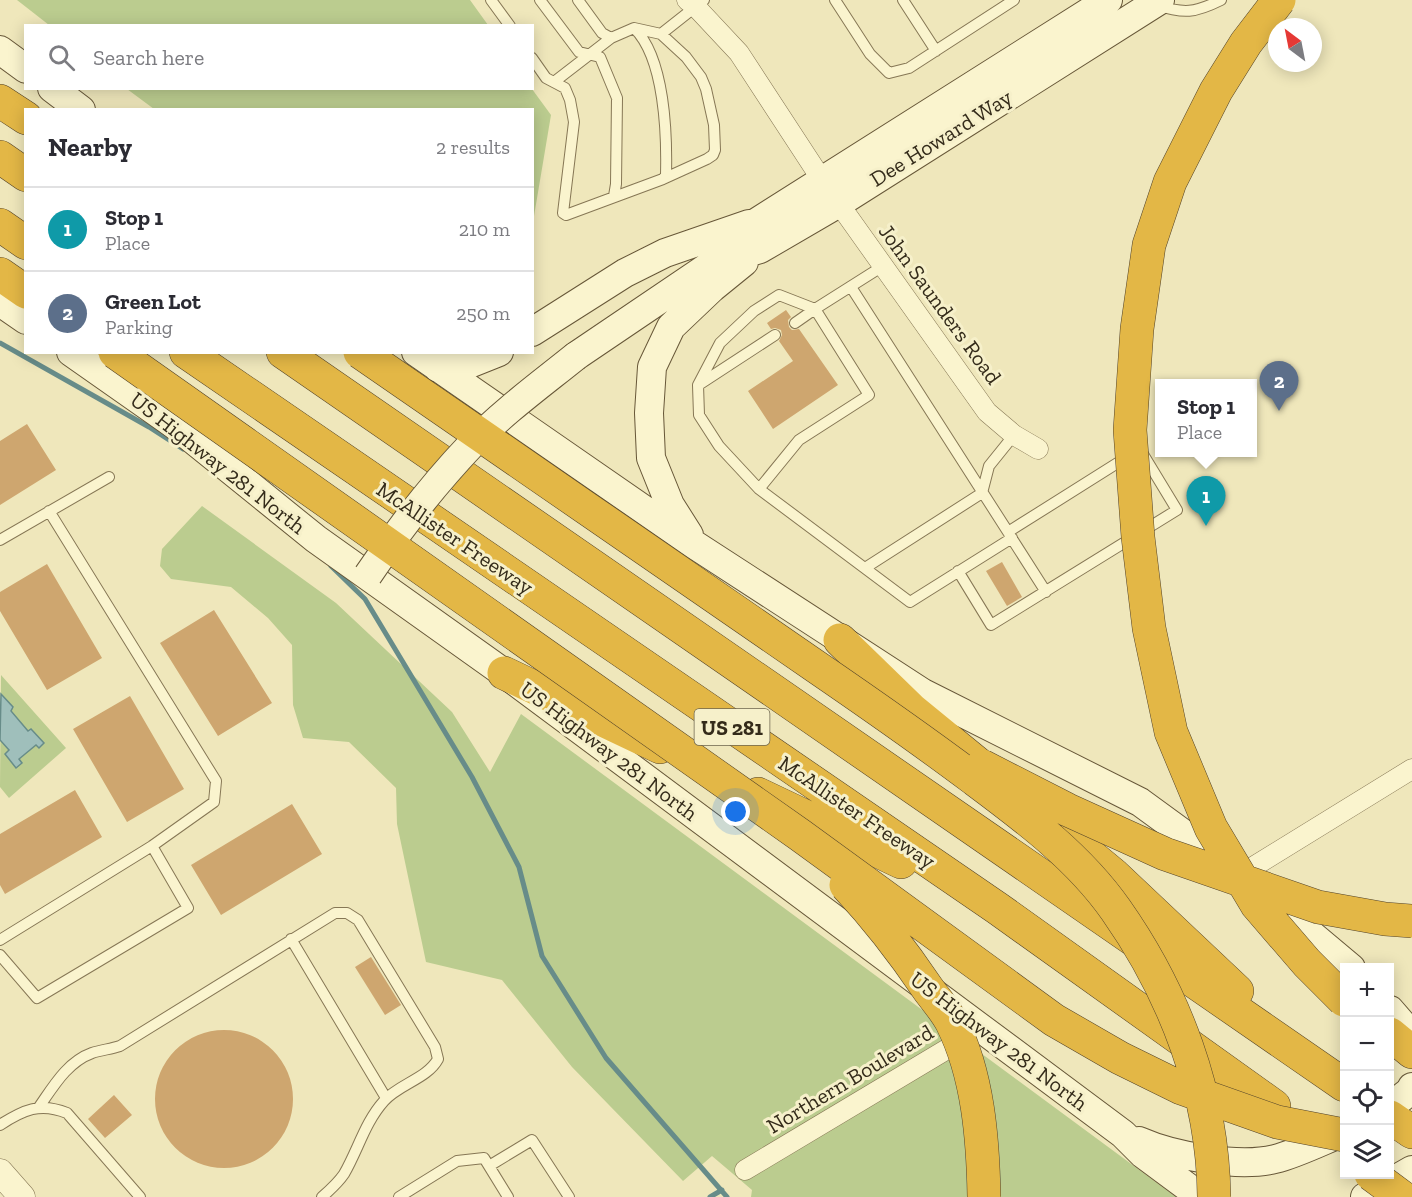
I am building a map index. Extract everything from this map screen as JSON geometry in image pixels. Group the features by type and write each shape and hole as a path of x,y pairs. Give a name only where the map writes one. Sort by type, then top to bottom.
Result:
{"highway":[{"path":"1279,0 1246,43 1216,91 1170,182 1149,245 1137,329 1130,430 1138,537 1149,628 1171,732 1210,828 1257,905 1307,963 1340,996"},
{"path":"0,101 24,117"},
{"path":"0,158 24,174"},
{"path":"0,225 24,242"},
{"path":"0,274 17,307"},
{"path":"118,354 800,835 1054,1020 1120,1058 1181,1088 1277,1122 1340,1132"},
{"name":"McAllister Freeway","path":"189,354 997,908 1340,1153"},
{"name":"US 281","path":"286,354 1328,1074"},
{"path":"363,354 892,719 1036,826 1079,866 1116,909 1148,961 1177,1020 1197,1078 1205,1113 1211,1152 1214,1197"},
{"path":"840,640 912,710 1114,875 1328,1074"},
{"path":"504,673 997,908"},
{"path":"892,719 1068,810 1165,854 1318,907 1385,919 1412,921"},
{"path":"800,835 867,909 908,960 951,1021 964,1051 974,1091 981,1136 984,1197"},
{"path":"1394,1038 1412,1052"},
{"path":"1394,1120 1412,1132"},
{"path":"1394,1142 1412,1144"},
{"path":"1378,1179 1402,1197"}],"main road":[{"name":"Dee Howard Way","path":"368,575 424,499 471,445 512,407 576,356 758,235 822,180 1108,0"},
{"name":"Dee Howard Way","path":"758,235 839,203 1142,6"},
{"path":"0,50 24,68"},
{"path":"55,90 78,108"},
{"path":"534,331 625,273 665,253 758,235"},
{"path":"695,545 670,505 651,459 649,413 652,367 671,327 712,288 758,235"},
{"name":"US Highway 281 North","path":"74,354 175,425 316,539 504,673 1123,1134 1143,1154 1201,1197"},
{"path":"427,360 469,364 494,354"},
{"path":"427,360 695,545 923,693 1140,802 1240,875 1345,963"},
{"path":"1394,1002 1412,1016"},
{"path":"1394,1015 1410,1033 1412,1045"},
{"path":"1394,1103 1412,1087"},
{"path":"1123,1134 1177,1154 1217,1160 1246,1161 1275,1159 1340,1135"},
{"path":"1365,1197 1412,1170"}],"street":[{"name":"John Saunders Road","path":"695,2 739,53 822,180 987,411 1014,435 1038,449"},
{"path":"1240,875 1412,770"},
{"name":"Northern Boulevard","path":"745,1170 981,1029"},
{"path":"0,1172 22,1197"}],"lane":[{"path":"491,0 509,24"},
{"path":"540,0 579,52 600,57 617,98 614,196"},
{"path":"578,0 602,33 611,38"},
{"path":"835,0 870,54 889,73 909,69 1014,0"},
{"path":"903,0 936,51"},
{"path":"1142,6 1179,12 1203,9 1221,0"},
{"path":"661,34 695,2"},
{"path":"534,61 546,78 565,88 570,100 574,122 563,213 566,215 663,179 713,155 715,150 714,125 701,76 686,57 661,34 634,28 611,38 554,82"},
{"path":"634,28 641,34 652,60 662,102 666,166 666,175 663,179"},
{"path":"795,323 883,266"},
{"path":"851,287 1046,592"},
{"path":"759,489 799,440 869,395 815,309 778,295 754,310 720,343 698,386 699,415 719,446 759,489 910,602 1140,449 1176,510 991,625 958,571"},
{"path":"698,386 775,335"},
{"path":"865,568 982,493 989,466 1014,435"},
{"path":"0,540 108,477"},
{"path":"0,940 152,846 214,802 216,781 49,511"},
{"path":"0,955 37,998 188,908 152,846"},
{"path":"39,1107 63,1074 77,1061 90,1054 120,1046 335,913 347,913 358,920 435,1047 438,1059 434,1068 386,1098 374,1113 344,1174 336,1185 322,1197"},
{"path":"291,939 386,1098"},
{"path":"0,1125 13,1116 39,1107 54,1108 67,1113 140,1197"},
{"path":"489,1166 532,1140 569,1197"},
{"path":"399,1197 457,1161 484,1158 508,1197"}],"green space":[{"path":"17,0 470,0 487,24 48,24"},
{"path":"128,90 533,90 551,115 534,216 534,108 153,108"},
{"path":"202,506 336,603 452,712 490,772 521,714 1176,1197 751,1197 752,1190 712,1156 683,1181 572,1067 502,980 426,962 397,824 396,788 349,742 303,738 293,705 292,645 268,618 231,587 171,579 160,566 162,549"},
{"path":"1,675 66,748 9,798 0,787"}],"water":[{"path":"1,694 13,707 11,711 28,731 31,729 44,743 39,748 36,745 19,759 22,763 16,768 5,754 9,750 0,740"}],"building":[{"path":"786,310 791,317 788,320 789,327 792,330 799,329 838,385 773,429 748,391 793,361 779,341 782,335 781,330 771,329 767,323"},
{"path":"27,424 56,470 0,505 0,441"},
{"path":"1002,562 1022,597 1007,606 986,571"},
{"path":"47,564 102,658 47,690 0,611 0,592"},
{"path":"214,610 272,703 218,736 160,643"},
{"path":"130,696 184,789 127,822 73,729"},
{"path":"75,790 102,837 5,894 0,885 0,834"},
{"path":"292,804 322,854 221,915 191,865"},
{"path":"371,957 401,1005 385,1015 355,967"},
{"path":"224,1030 250,1035 273,1050 288,1073 293,1099 288,1125 273,1148 250,1163 224,1168 198,1163 175,1148 160,1125 155,1099 160,1073 175,1050 198,1035"},
{"path":"114,1095 132,1115 105,1138 88,1119"}],"waterway":[{"path":"0,343 149,427 183,449"},
{"path":"331,566 365,599 472,777 519,867 542,956 606,1058 727,1197"},
{"path":"710,1197 722,1190"}],"place":[{"name":"Green Lot","path":"1279,411"},
{"name":"Stop 1","path":"1206,526"}]}
